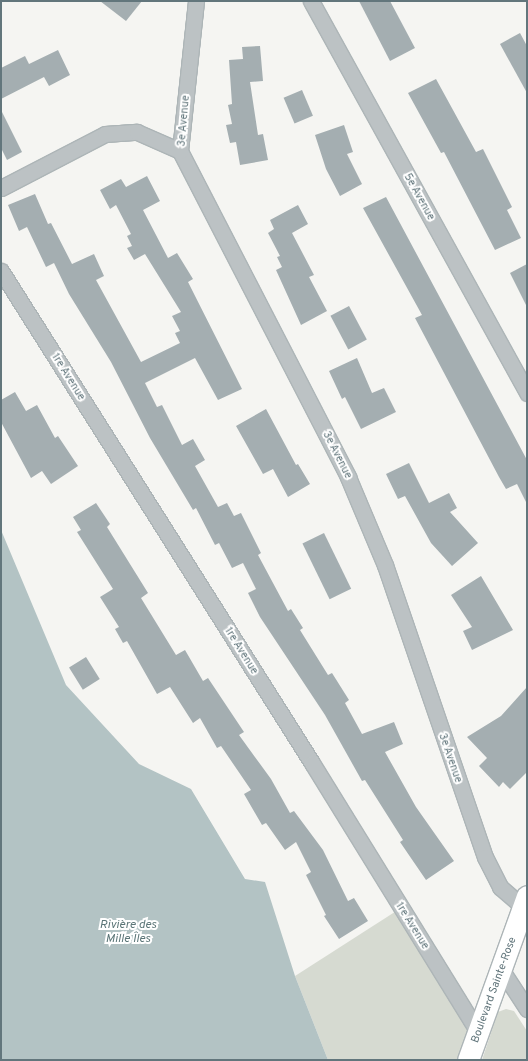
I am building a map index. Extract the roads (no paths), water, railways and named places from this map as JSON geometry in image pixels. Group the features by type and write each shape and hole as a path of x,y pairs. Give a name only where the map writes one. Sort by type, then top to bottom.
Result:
{"street":[{"name":"3e Avenue","path":"196,1 180,151 348,477 385,565 485,857 500,887 525,902"},
{"name":"5e Avenue","path":"311,1 527,393"},
{"path":"1,188 105,134 137,132 180,151"},
{"name":"1re Avenue","path":"1,271 312,763 478,1032"},
{"name":"Boulevard Sainte-Rose","path":"468,1060 525,902"},
{"path":"501,969 527,1009"}],"water":[{"name":"Rivière des Mille Îles","path":"1,530 66,685 139,764 191,789 245,879 265,882 295,976 328,1060 1,1060"}]}
